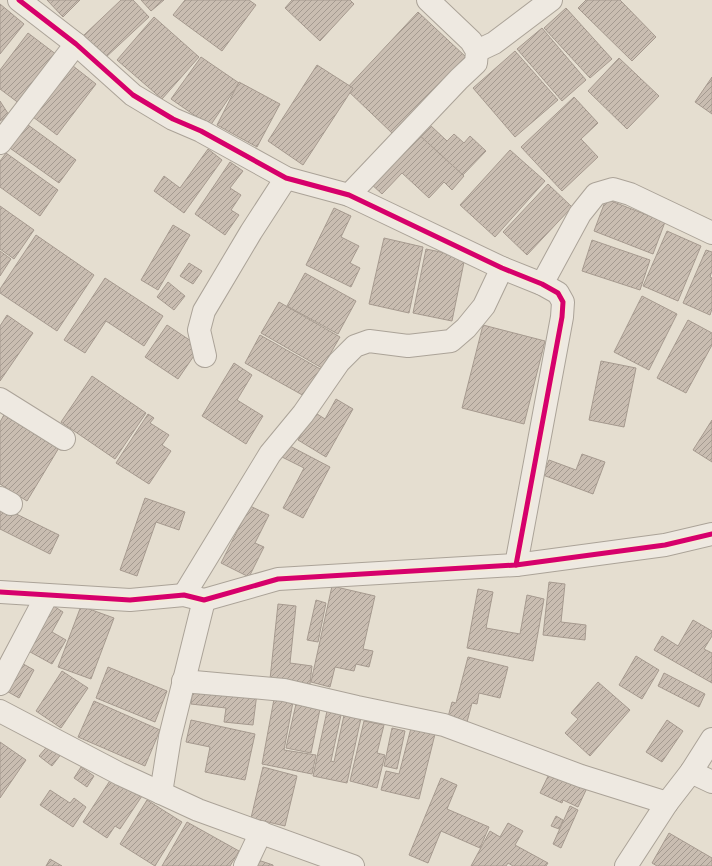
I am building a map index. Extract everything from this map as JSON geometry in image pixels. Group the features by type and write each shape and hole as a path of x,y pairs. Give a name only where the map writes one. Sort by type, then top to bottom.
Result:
{"street":[{"path":"19,0 76,44 133,95 173,119 201,131 286,178 348,195 502,268 542,284 558,293 563,302 562,317 516,565"},
{"path":"348,195 476,63 477,52 471,41 428,0"},
{"path":"477,52 494,43 551,0"},
{"path":"0,143 76,44"},
{"path":"205,356 199,330 204,311 251,232 286,178"},
{"path":"542,284 580,214 596,194 613,189 630,194 712,233"},
{"path":"161,793 170,737 183,681 194,597 270,454 303,414 339,362 355,346 369,341 408,346 451,341 466,328 484,306 502,268"},
{"path":"0,399 64,440"},
{"path":"0,592 130,600 194,597 278,579 516,565 665,545 712,534"},
{"path":"0,684 47,595"},
{"path":"183,681 284,690 444,725 581,776 667,803"},
{"path":"0,711 114,771 198,810 353,866"},
{"path":"626,866 667,803 692,772 712,738"},
{"path":"692,772 712,782"},
{"path":"245,866 260,832"}],"building":[{"path":"47,0 80,0 63,17"},
{"path":"121,0 133,0 149,17 104,59 83,36"},
{"path":"141,0 164,0 151,11"},
{"path":"185,0 249,0 256,5 222,51 173,15"},
{"path":"292,0 350,0 354,4 320,41 285,8"},
{"path":"586,0 620,0 656,37 632,61 578,8"},
{"path":"0,4 24,24 0,54"},
{"path":"566,8 612,59 590,78 544,28"},
{"path":"418,12 466,57 393,134 346,89"},
{"path":"154,17 199,57 162,99 117,60"},
{"path":"542,28 586,80 562,101 517,49"},
{"path":"28,33 57,55 20,104 0,89 0,70"},
{"path":"515,51 558,100 515,137 473,88"},
{"path":"201,57 239,83 210,126 171,99"},
{"path":"619,58 659,96 627,129 588,91"},
{"path":"68,62 96,84 57,135 29,114"},
{"path":"317,65 353,88 303,165 268,141"},
{"path":"712,77 712,114 695,102"},
{"path":"239,82 280,104 257,147 217,125"},
{"path":"574,97 598,123 581,139 598,157 562,191 521,147"},
{"path":"0,101 9,115 0,121"},
{"path":"24,122 76,160 59,183 7,146"},
{"path":"430,125 447,141 454,134 464,143 470,136 486,151 461,177 418,138"},
{"path":"416,132 464,176 452,190 444,182 429,198 402,173 382,194 370,183"},
{"path":"208,149 222,160 184,213 154,191 164,176 180,188"},
{"path":"510,150 545,181 495,237 460,205"},
{"path":"6,153 58,190 40,216 0,187 0,161"},
{"path":"230,162 243,171 230,188 241,195 231,210 239,215 225,235 195,214"},
{"path":"548,184 572,207 527,255 503,232"},
{"path":"606,199 665,222 653,254 594,231"},
{"path":"0,206 34,230 14,259 0,249"},
{"path":"334,208 351,216 341,237 359,246 350,263 360,268 351,287 306,265"},
{"path":"173,225 190,235 158,290 141,280"},
{"path":"667,231 701,246 678,301 643,286"},
{"path":"36,235 94,275 57,331 0,293 0,289"},
{"path":"384,238 423,247 409,313 369,304"},
{"path":"592,240 650,260 640,290 582,271"},
{"path":"426,249 465,257 452,321 413,313"},
{"path":"706,250 712,252 712,271 710,277 712,278 712,309 710,315 683,303"},
{"path":"0,251 11,259 0,276"},
{"path":"189,263 202,271 193,284 180,276"},
{"path":"305,273 356,301 338,334 287,306"},
{"path":"105,278 163,316 144,346 106,321 85,353 64,340"},
{"path":"168,282 185,296 174,310 157,297"},
{"path":"642,296 677,314 649,370 614,352"},
{"path":"279,302 340,337 322,368 261,333"},
{"path":"7,315 33,333 0,381 0,326"},
{"path":"688,320 712,333 712,345 686,393 657,378"},
{"path":"167,325 200,347 178,379 145,357"},
{"path":"483,325 545,341 524,424 462,408"},
{"path":"260,335 322,370 306,397 245,363"},
{"path":"601,361 636,368 624,427 589,420"},
{"path":"234,363 252,375 237,400 263,416 246,444 202,416"},
{"path":"92,376 146,413 115,459 61,422"},
{"path":"336,399 353,409 326,457 298,440 314,412 325,419"},
{"path":"5,413 60,446 27,501 0,484 0,422"},
{"path":"148,414 154,418 150,423 169,435 162,445 171,451 149,484 116,463"},
{"path":"712,420 712,462 693,450"},
{"path":"288,445 330,467 303,518 283,508 304,468 282,457"},
{"path":"582,454 605,462 593,494 543,475 549,460 576,470"},
{"path":"145,498 185,512 179,530 156,522 137,576 120,570"},
{"path":"0,506 59,535 50,554 0,529"},
{"path":"250,506 269,515 255,543 264,547 249,577 221,563"},
{"path":"549,582 565,584 561,622 586,625 585,640 543,635"},
{"path":"332,586 375,596 363,649 373,651 369,667 356,664 354,671 335,667 330,687 311,682"},
{"path":"478,589 493,592 486,628 520,634 527,595 544,599 533,661 467,648"},
{"path":"316,600 326,603 318,642 307,640"},
{"path":"49,603 63,612 52,632 66,640 52,664 23,648"},
{"path":"278,604 296,606 290,663 312,666 310,684 270,679"},
{"path":"81,606 114,618 91,679 58,667"},
{"path":"693,620 712,631 712,636 704,649 712,653 712,683 654,650 662,636 678,646"},
{"path":"636,656 659,670 642,699 619,685"},
{"path":"468,657 508,667 500,698 479,693 477,704 472,703 467,722 448,717 452,702 456,703"},
{"path":"18,661 34,670 19,698 3,689"},
{"path":"108,667 167,691 155,722 96,698"},
{"path":"62,671 88,688 61,728 36,711"},
{"path":"664,673 705,694 699,707 658,686"},
{"path":"598,682 630,710 590,756 565,733 578,719 571,713"},
{"path":"193,686 257,693 253,725 224,722 226,708 191,704"},
{"path":"274,699 293,702 284,750 316,755 312,774 262,764"},
{"path":"94,701 160,730 145,766 78,737"},
{"path":"296,704 320,709 311,753 286,748"},
{"path":"327,711 341,715 331,761 334,762 344,715 361,718 347,783 313,776"},
{"path":"191,720 255,734 245,780 205,772 210,747 186,742"},
{"path":"667,720 683,731 662,762 646,752"},
{"path":"364,721 384,725 377,753 385,755 377,788 350,781"},
{"path":"392,728 405,731 397,769 384,766"},
{"path":"411,728 435,734 419,799 381,790 386,771 399,774"},
{"path":"0,742 26,760 0,798"},
{"path":"50,743 62,753 52,766 39,756"},
{"path":"81,767 94,776 87,787 74,778"},
{"path":"263,767 297,776 285,826 251,818"},
{"path":"550,772 587,788 578,807 563,800 562,803 540,793"},
{"path":"113,776 142,796 120,829 115,826 107,838 83,822"},
{"path":"441,778 457,785 447,809 489,827 480,848 441,831 428,863 409,855"},
{"path":"50,790 70,803 74,798 86,807 73,827 40,805"},
{"path":"147,800 182,822 155,866 120,844"},
{"path":"570,806 578,810 561,848 553,844"},
{"path":"556,816 563,820 559,829 551,826"},
{"path":"187,822 239,851 230,866 162,866"},
{"path":"508,823 523,831 515,845 548,863 546,866 513,866 508,863 506,866 471,866 490,831 500,837"},
{"path":"669,833 712,858 712,866 657,866 652,863"},
{"path":"50,859 62,866 46,866"},
{"path":"258,860 273,865 273,866 255,866"}],"cycle path":[{"path":"19,0 76,44 133,95 173,119 201,131 286,178 349,195 502,268 542,284 558,293 563,302 562,317 516,565"},
{"path":"0,592 130,600 184,595 204,600 278,579 516,565 665,545 712,534"}]}
